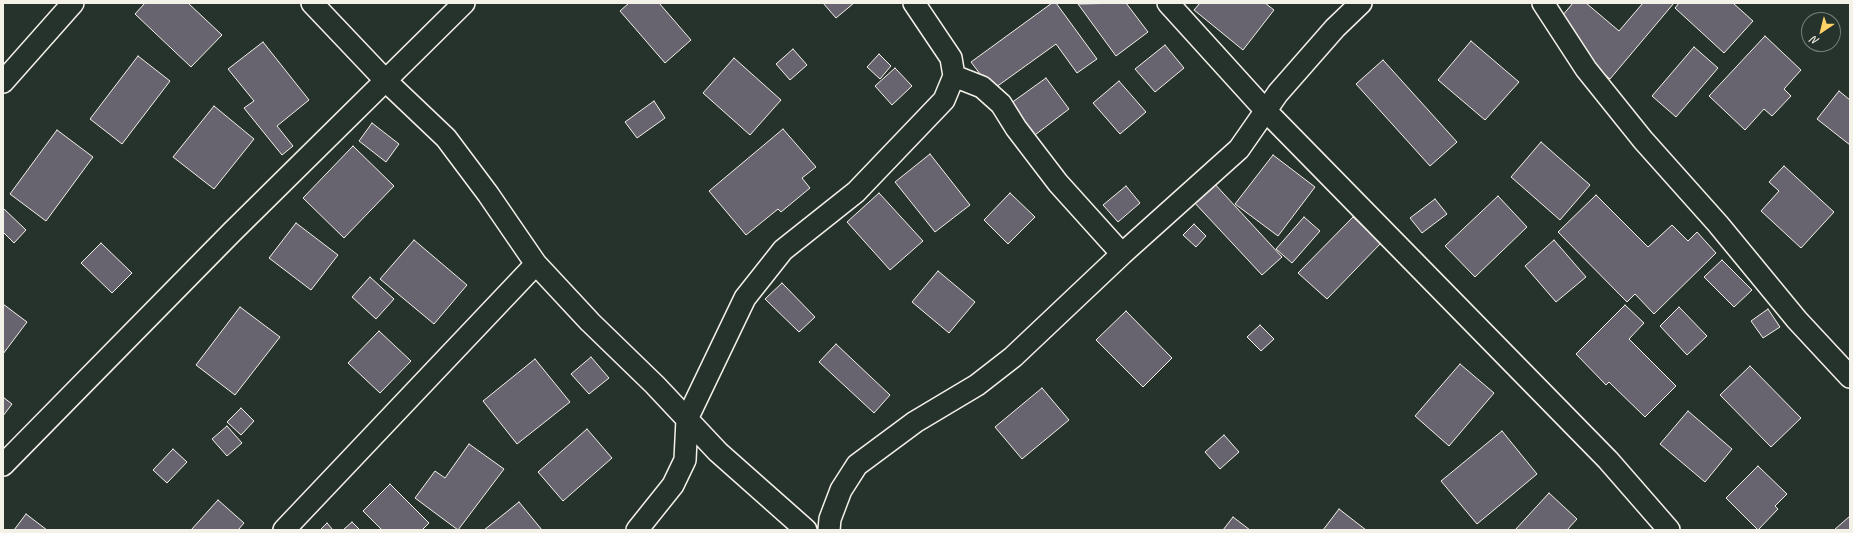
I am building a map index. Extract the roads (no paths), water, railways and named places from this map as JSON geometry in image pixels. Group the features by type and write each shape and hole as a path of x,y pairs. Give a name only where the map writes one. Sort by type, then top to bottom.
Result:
{"street":[{"path":"3,82 73,3"},
{"path":"312,3 386,81 446,138 488,194 536,264 590,322 655,385 718,452 806,530"},
{"path":"3,465 232,232 464,3"},
{"path":"637,530 673,485 686,460 687,419 744,298 783,250 856,192 944,100 954,76 951,58 914,3"},
{"path":"1168,3 1266,111 1608,460 1670,530"},
{"path":"829,530 830,519 841,490 857,465 915,422 977,384 1013,358 1122,254 1239,149 1278,93 1334,28 1361,3"},
{"path":"1543,3 1586,68 1643,140 1718,224 1797,320 1850,377"},
{"path":"954,76 982,87 1001,104 1016,128 1058,182 1122,254"},
{"path":"284,530 536,264"},
{"path":"686,460 718,452"}]}
